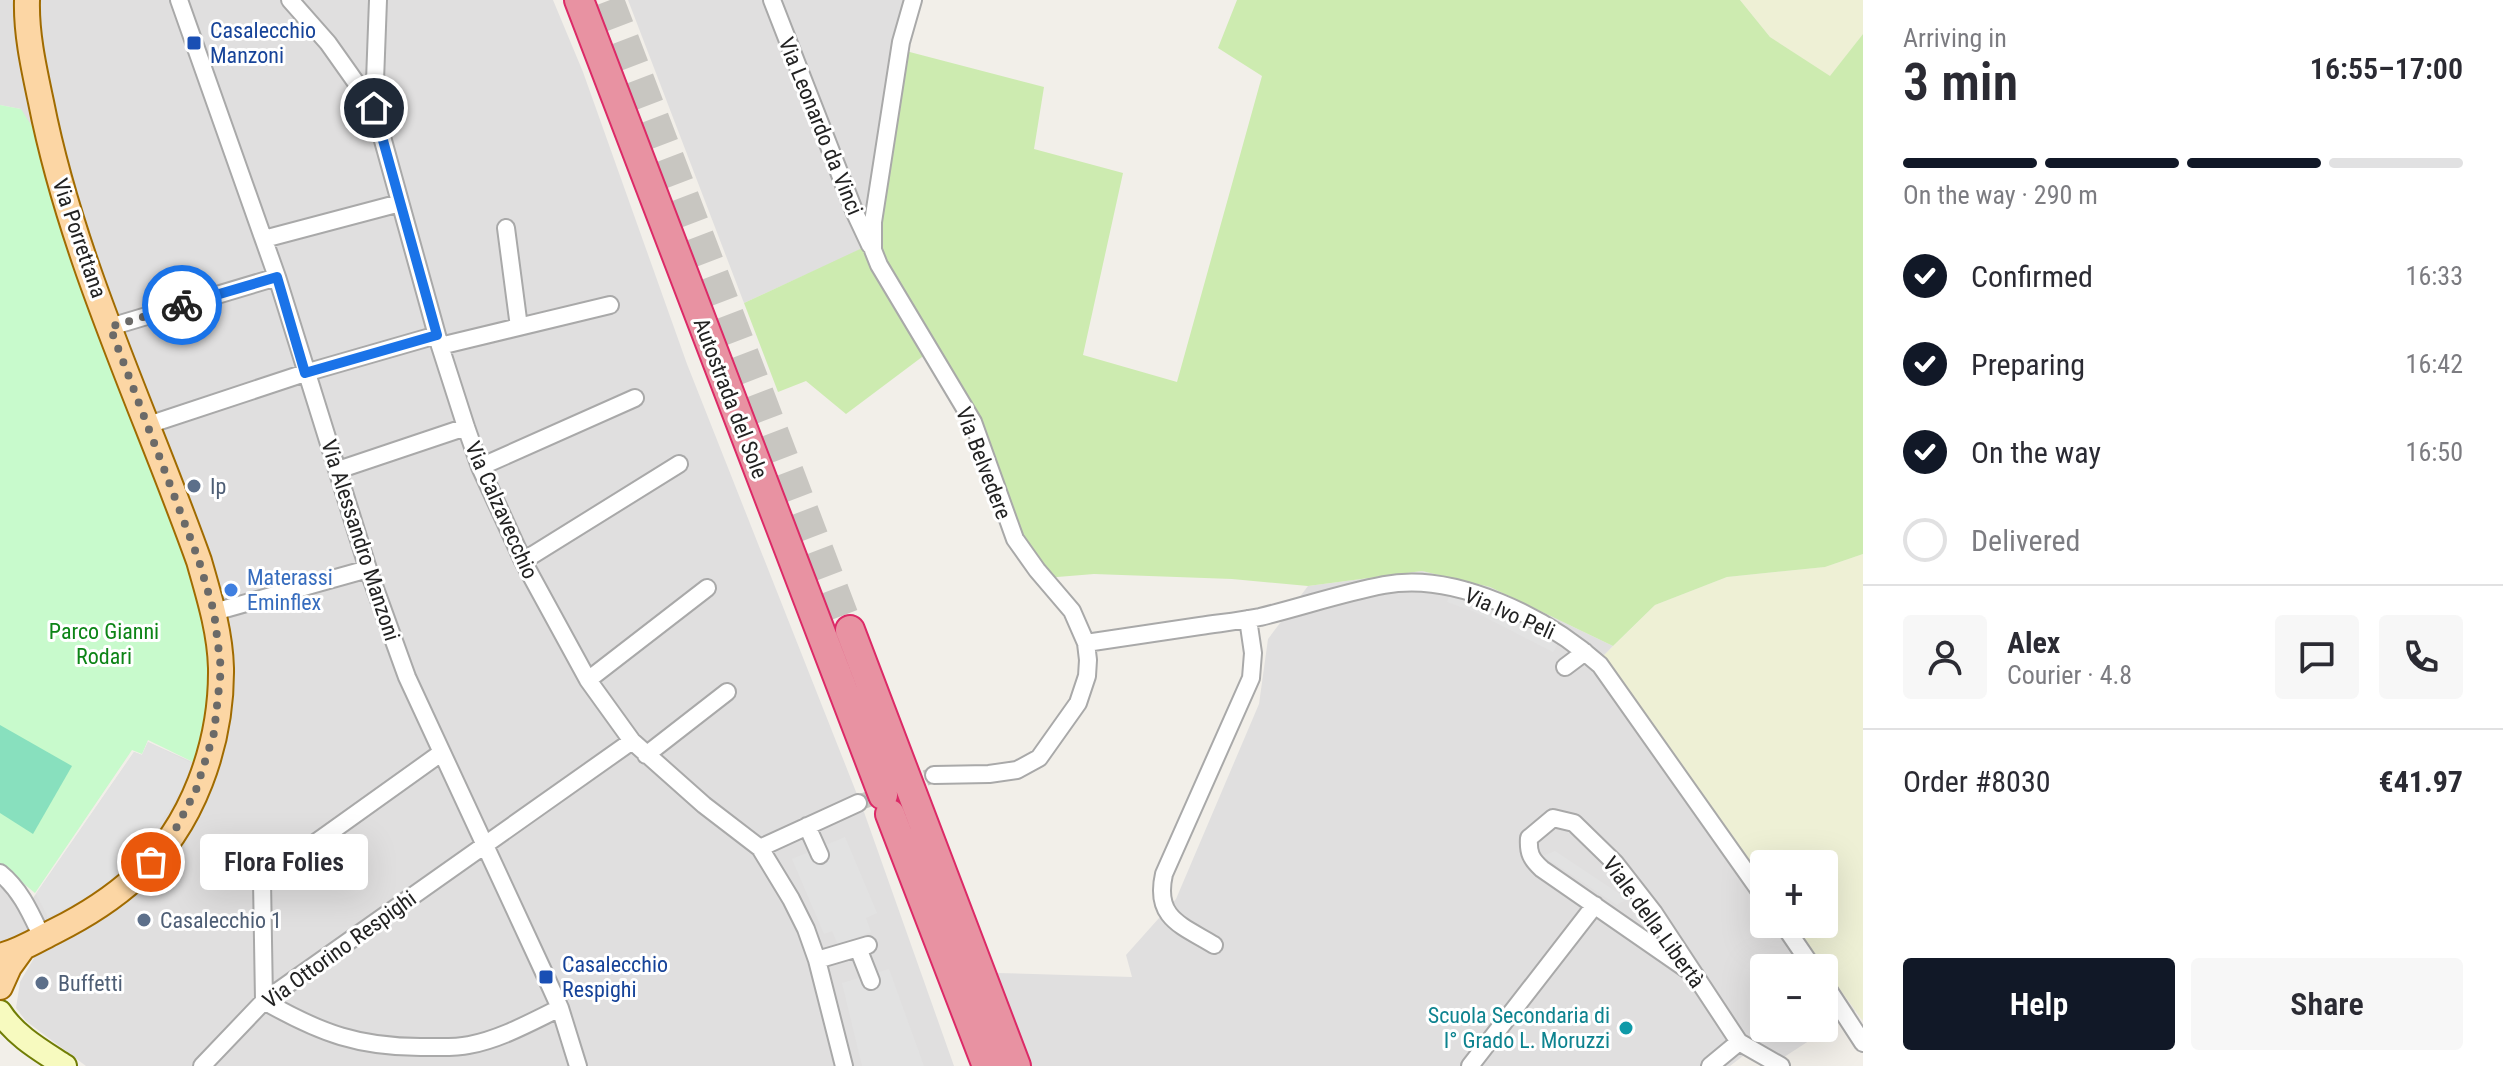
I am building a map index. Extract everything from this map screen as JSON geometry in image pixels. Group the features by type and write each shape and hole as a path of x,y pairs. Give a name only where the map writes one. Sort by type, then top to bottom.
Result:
{"highway":[{"name":"Autostrada del Sole","path":"579,0 877,804 987,1066"},
{"path":"850,630 1016,1066"}],"main road":[{"name":"Via Porrettana","path":"21,948 97,908 138,876 172,836 185,814 206,763 214,733 221,669 214,612 195,548 73,229 48,137 34,67 27,0"},
{"path":"0,987 21,948"},
{"path":"0,1012 7,1023 31,1043 65,1066"},
{"path":"0,1039 31,1043"}],"street":[{"name":"Via Alessandro Manzoni","path":"179,0 277,277 368,569 407,677 560,1008 578,1066"},
{"name":"Via Calzavecchio","path":"290,0 328,43 374,108 466,427 480,467 523,561 588,680 632,741 704,805 760,848 791,899 817,960 844,1066"},
{"path":"374,108 378,0"},
{"name":"Via Leonardo da Vinci","path":"772,0 855,213 873,250"},
{"name":"Via Belvedere","path":"913,0 901,42 873,222 873,250 889,284 973,422 1015,539 1072,611 1086,643 1087,676 1070,717 1039,758 1017,770 934,775"},
{"path":"264,239 400,203"},
{"path":"506,228 519,327"},
{"path":"110,327 277,277"},
{"path":"148,425 305,373 610,305"},
{"path":"480,467 635,398"},
{"path":"338,470 466,427"},
{"path":"523,561 679,464"},
{"path":"214,612 368,569"},
{"name":"Via Ivo Peli","path":"1086,643 1248,619 1386,584 1427,582 1468,592 1515,610 1554,630 1600,665 1750,877"},
{"path":"588,680 707,588"},
{"path":"1214,945 1166,913 1160,892 1164,874 1251,678 1253,653 1248,619"},
{"path":"1565,667 1585,652"},
{"path":"646,755 727,692"},
{"name":"Via Ottorino Respighi","path":"202,1066 264,1001 632,741"},
{"path":"441,753 262,881 264,1001 352,1041 407,1047 470,1045 560,1008"},
{"path":"760,848 807,826 877,804"},
{"name":"Viale della Libertà","path":"1470,1066 1595,905 1532,860 1528,850 1529,838 1553,818 1574,823 1615,863 1654,913 1739,1042 1781,1066"},
{"path":"807,826 820,855"},
{"path":"0,873 9,880 28,907 21,948"},
{"path":"1595,905 1695,975"},
{"path":"817,960 863,947 871,981"},
{"path":"1838,1005 1863,1043"},
{"path":"1710,1066 1739,1042"}],"shaded area":[{"path":"0,0 553,0 583,72 687,364 864,812 954,1066 86,1066 26,1021 16,1008 20,982 34,958 18,938 0,944 0,873 33,898 134,752 142,755 148,742 197,764 21,109 0,105"},
{"path":"628,0 915,0 873,244 744,303"},
{"path":"1422,571 1490,587 1613,646 1597,663 1750,866 1750,938 1802,938 1814,954 1750,954 1750,1042 1807,1042 1775,1063 1752,1049 1730,1066 1029,1066 997,973 1132,977 1126,955 1176,899 1259,704 1268,639 1308,586"},
{"path":"1450,594 1497,608 1560,640 1553,652 1475,612 1447,602"},
{"path":"148,742 195,765 170,809 107,884 91,896 48,917 36,894 134,752 142,755"},
{"path":"845,837 877,913 866,918 871,932 838,945 832,931 824,934 792,859"},
{"path":"1555,851 1627,899 1617,905 1543,856"},
{"path":"889,969 924,1066 862,1066 842,983"},
{"path":"1838,987 1855,1011 1838,1022"}],"green space":[{"path":"1237,0 1740,0 1770,37 1830,76 1863,34 1863,554 1825,567 1727,577 1655,605 1613,646 1490,587 1422,571 1308,586 1232,579 1094,574 1045,578 1015,540 934,348 846,414 806,381 778,392 744,303 873,243 902,50 1044,87 1034,149 1123,173 1083,355 1177,382 1262,76 1218,48"},
{"path":"1740,0 1863,0 1863,34 1830,77 1770,37"},
{"name":"Parco Gianni Rodari","path":"0,105 21,109 35,131 181,537 208,634 210,676 207,717 197,764 148,740 142,754 132,750 35,893 0,864"},
{"path":"1863,554 1863,1021 1838,987 1838,954 1814,954 1802,938 1838,938 1838,850 1750,850 1750,866 1596,663 1655,605 1727,577 1825,567"},
{"path":"0,725 72,766 33,834 0,813"}],"tunnel":[{"path":"610,0 850,630"},
{"path":"858,803 934,775"}],"way so far":[{"path":"151,862 185,814 206,763 219,700 219,640 199,561 110,327 182,305"}],"place":[{"name":"Casalecchio Manzoni","path":"194,43"},
{"name":"Ip","path":"194,486"},
{"name":"Materassi Eminflex","path":"231,590"},
{"name":"Flora Folies","path":"151,862"},
{"name":"Casalecchio 1","path":"144,920"},
{"name":"Casalecchio Respighi","path":"546,977"},
{"name":"Buffetti","path":"42,983"},
{"name":"Scuola Secondaria di I° Grado L. Moruzzi","path":"1626,1028"}],"route":[{"path":"182,305 277,277 305,373 437,335 374,108"}]}
